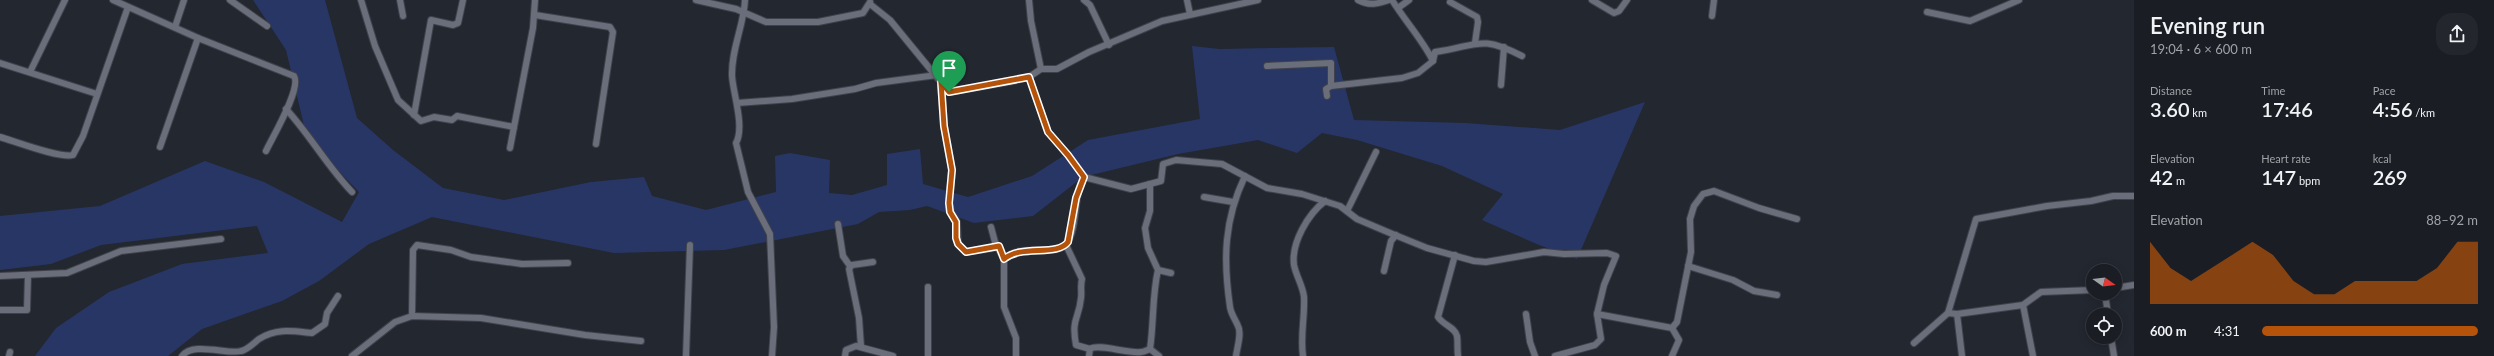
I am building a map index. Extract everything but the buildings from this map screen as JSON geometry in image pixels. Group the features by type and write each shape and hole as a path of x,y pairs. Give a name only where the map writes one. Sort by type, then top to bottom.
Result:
{"street":[{"path":"30,72 65,0"},
{"path":"114,0 198,38 294,76 297,83 266,151"},
{"path":"175,27 184,0"},
{"path":"230,0 267,26"},
{"path":"361,0 375,46 398,100 421,121 434,117 452,120 458,116 514,127"},
{"path":"400,0 403,16"},
{"path":"414,115 431,20 453,25 458,22 463,0"},
{"path":"510,148 535,15 535,0"},
{"path":"696,0 736,9 744,14 766,22 818,22 863,13 870,2 890,20 949,92 1029,77 1041,69 1057,69 1089,52 1109,45 1162,21 1258,0"},
{"path":"745,0 744,14 738,34 732,74 737,103 738,137 736,143 748,192 770,234 774,327 772,356"},
{"path":"1029,0 1031,21 1041,69"},
{"path":"1084,0 1090,5 1109,45"},
{"path":"1187,0 1190,14"},
{"path":"1358,0 1366,4 1377,4 1391,0 1426,46 1433,61"},
{"path":"1398,8 1409,0"},
{"path":"1592,0 1614,13 1620,11 1627,0"},
{"path":"1712,16 1714,0"},
{"path":"1927,12 1970,22 2019,0"},
{"path":"1450,2 1477,17 1478,22 1475,43"},
{"path":"0,137 50,152 68,156 73,155 83,136 128,6"},
{"path":"535,15 610,27 613,32 596,144"},
{"path":"160,148 198,38"},
{"path":"1327,96 1326,90 1331,86 1402,78 1418,74 1433,61 1435,52 1475,43 1492,42 1522,56"},
{"path":"1501,85 1504,47"},
{"path":"0,63 97,94"},
{"path":"1267,66 1331,63 1331,86"},
{"path":"737,103 792,99 855,89 876,82 936,75"},
{"path":"1029,77 1048,132 1068,155 1084,177 1131,189 1161,181 1163,164 1176,160 1222,164 1267,188 1302,194 1340,206 1357,219 1427,248 1454,255 1486,262 1544,252 1564,254 1612,254 1616,256 1604,285 1596,314 1601,333 1598,342 1555,356"},
{"path":"941,82 944,126 952,170 949,203 950,212 956,222 958,244 966,252 999,246"},
{"path":"286,109 305,129 338,178 352,192"},
{"path":"1347,211 1376,152"},
{"path":"1236,356 1239,327 1230,310 1224,265 1225,244 1233,202 1245,176"},
{"path":"1084,177 1076,198 1073,220 1066,245 1082,279 1080,289 1082,298 1073,322 1076,344 1090,353 1096,346 1141,352 1150,349"},
{"path":"1150,184 1150,211 1145,228 1148,248 1158,270 1152,296 1154,319 1150,349"},
{"path":"1672,328 1676,322 1691,252 1690,219 1694,206 1703,194 1714,191 1759,208 1797,219"},
{"path":"1914,343 1948,313 1976,219 2047,206 2091,201 2113,196 2134,196"},
{"path":"1204,197 1233,202"},
{"path":"1302,356 1300,338 1304,296 1294,266 1294,249 1315,211 1325,201"},
{"path":"838,224 843,256 850,266"},
{"path":"991,227 992,235 999,246 1004,259 1004,307 1016,338 1016,356"},
{"path":"1384,271 1391,241 1396,235"},
{"path":"0,276 67,273 121,250 221,238"},
{"path":"412,316 413,250 417,244 445,249 471,257 522,264 568,263"},
{"path":"686,356 690,245"},
{"path":"1004,259 1013,253 1032,250 1058,249 1066,245"},
{"path":"1454,255 1438,317 1442,323 1454,330 1457,336 1458,356"},
{"path":"850,266 873,262"},
{"path":"850,266 848,271 858,312 861,347"},
{"path":"1688,266 1733,280 1754,291 1777,295"},
{"path":"1158,270 1172,273"},
{"path":"0,310 27,310 28,275"},
{"path":"2122,287 2134,285"},
{"path":"928,286 928,356"},
{"path":"1948,313 1957,314 2023,305 2041,292 2086,290"},
{"path":"182,356 190,350 198,349 242,351 269,333 279,330 312,333 325,324 327,313 338,296"},
{"path":"2023,305 2033,356"},
{"path":"1526,314 1530,342 1535,356"},
{"path":"1596,314 1672,328 1679,340 1672,356"},
{"path":"1957,314 1962,356"},
{"path":"352,356 395,322 412,316 482,318 577,334 641,341"},
{"path":"2112,344 2114,356"},
{"path":"845,356 846,350 853,346 893,356"},
{"path":"1150,349 1159,356"}],"shaded area":[{"path":"253,0 325,0 357,118 393,150 443,188 504,200 591,182 644,177 652,196 706,210 776,192 775,156 790,153 830,160 829,193 852,195 887,185 887,154 920,149 923,184 968,197 1032,176 1088,140 1200,119 1192,46 1219,49 1334,47 1354,120 1465,123 1560,130 1645,102 1577,259 1539,245 1482,220 1503,194 1442,166 1357,140 1322,133 1297,153 1258,140 1178,154 1083,177 1033,216 974,223 927,206 910,210 879,212 858,224 724,250 614,253 432,217 369,244 319,281 282,301 202,329 168,356 35,356 56,328 109,292 182,264 268,253 257,226 101,245 51,264 0,270 0,216 100,206 205,161 264,182 342,222 359,192 307,138 286,50"}],"route":[{"path":"1029,77 1048,132 1055,142 1068,155 1084,177 1076,198 1068,242 1062,248 1013,253 1004,259 999,246 997,248 966,252 958,244 956,238 956,222 950,212 949,203 952,170 944,126 943,104 940,89 941,82 949,92 979,88 1029,77"}]}
